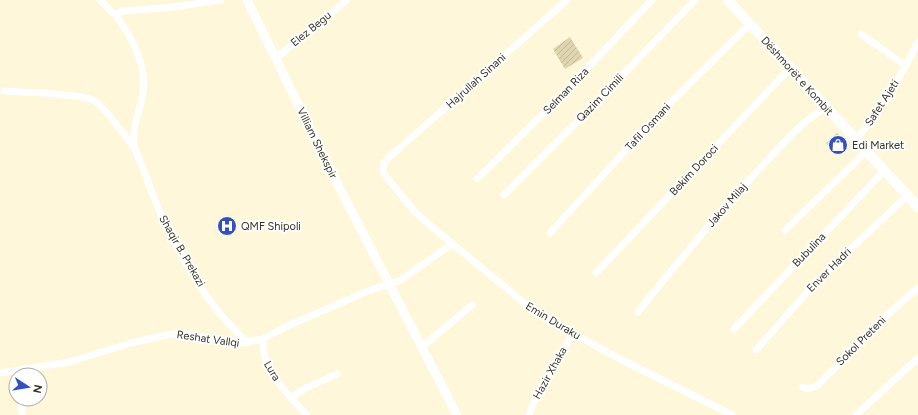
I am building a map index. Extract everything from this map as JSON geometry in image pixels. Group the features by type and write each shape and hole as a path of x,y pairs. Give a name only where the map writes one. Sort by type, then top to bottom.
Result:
{"main road":[{"name":"Dëshmorët e Kombit","path":"728,0 918,207"}],"street":[{"name":"Shaqir B. Prekazi","path":"100,0 115,15 133,43 144,78 142,100 138,108 134,128 135,149"},
{"path":"115,15 123,11 165,8 221,0"},
{"name":"Villiam Shekspir","path":"247,0 336,181 421,348 457,415"},
{"name":"Elez Begu","path":"276,58 346,0"},
{"name":"Hajrullah Sinani","path":"385,162 568,0"},
{"name":"Selman Riza","path":"477,179 557,100 652,0"},
{"name":"Qazim Cimili","path":"504,195 578,122 695,0"},
{"name":"Tafil Osmani","path":"550,233 659,114 750,24"},
{"path":"861,34 906,66"},
{"name":"Safet Ajeti","path":"856,138 876,116 906,66 918,42"},
{"name":"Bekim Doroci","path":"596,273 791,67"},
{"name":"Shaqir B. Prekazi","path":"4,91 70,96 92,100 101,107 135,149 140,158 160,212 181,253 217,310 248,343"},
{"path":"653,301 713,226 777,156 826,107"},
{"name":"Jakov Milaj","path":"638,312 701,234 749,180 795,133 826,107"},
{"path":"785,230 868,151"},
{"name":"Emin Duraku","path":"385,162 383,168 384,174 399,193 432,227 506,290 552,322 618,358 732,415"},
{"name":"Bubulina","path":"734,329 884,171"},
{"name":"Enver Hadri","path":"756,350 819,279 907,196"},
{"path":"390,285 407,277 452,244"},
{"name":"Reshat Vallqi","path":"46,367 69,362 131,343 171,334 181,333 227,344 248,343 263,339 283,328 368,291 390,285"},
{"name":"Sokol Preteni","path":"802,387 808,389 818,385 848,352 918,288"},
{"path":"421,348 472,305"},
{"name":"Hazir Xhaka","path":"529,415 538,392 573,333"},
{"name":"Lura","path":"263,339 263,353 266,365 291,398 307,415"},
{"path":"856,415 918,358"},
{"path":"291,398 304,389 337,374"}],"building":[{"path":"570,37 583,58 565,69 553,49"},
{"path":"837,133 848,146 837,155 826,143"},
{"name":"QMF Shipoli","path":"230,218 235,229 224,234 219,223"}],"place":[{"name":"Edi Market","path":"838,145"},
{"name":"QMF Shipoli","path":"227,226"}]}
